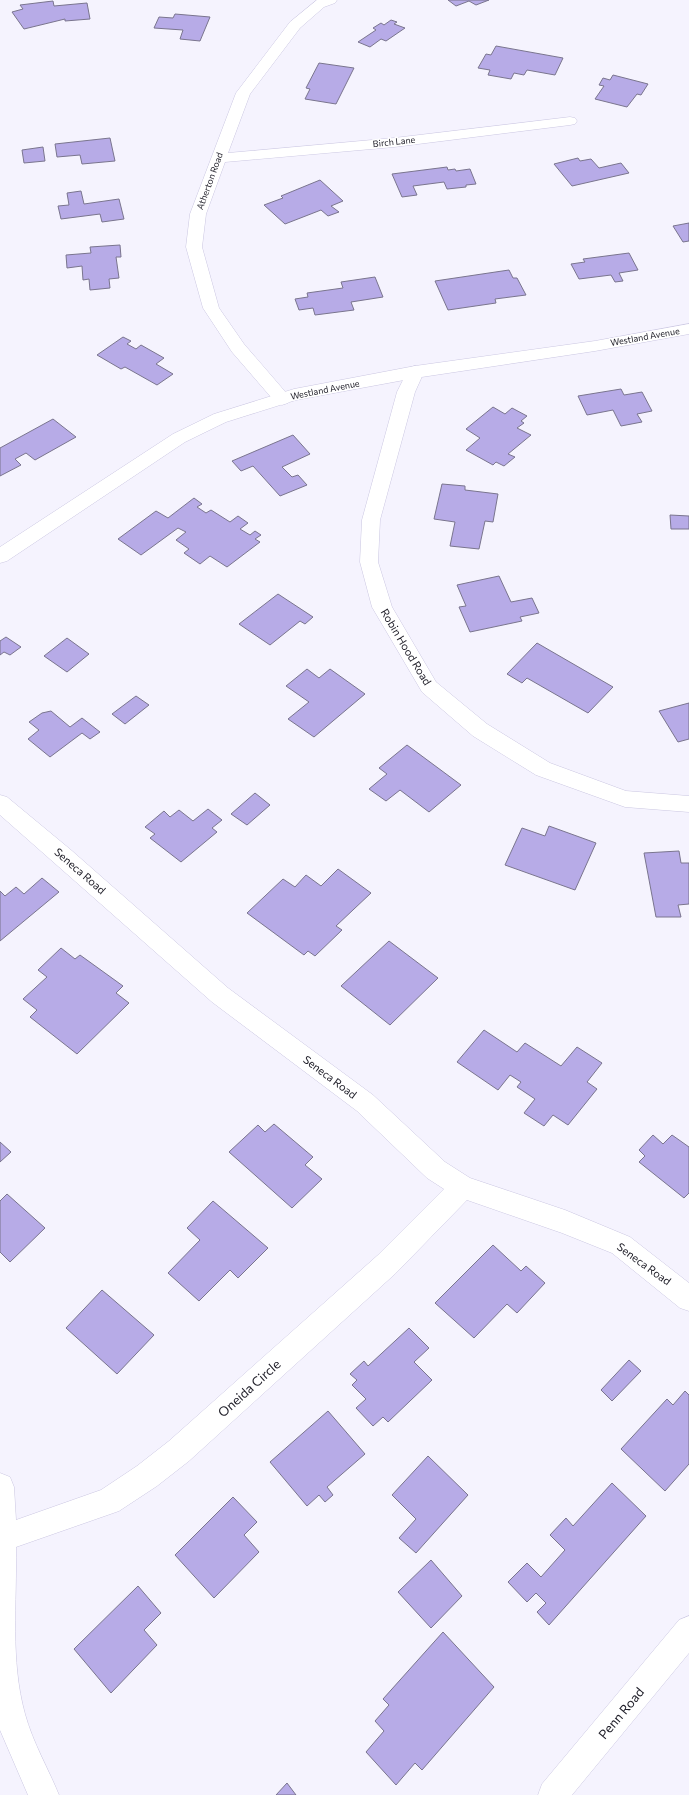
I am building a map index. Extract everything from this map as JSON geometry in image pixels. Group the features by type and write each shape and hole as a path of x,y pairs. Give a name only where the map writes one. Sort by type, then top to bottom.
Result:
{"street":[{"name":"Atherton Road","path":"282,399 238,348 211,308 194,247 198,214 243,93 295,25 319,4 330,0"},
{"name":"Birch Lane","path":"218,158 316,151 459,136 570,121"},
{"name":"Westland Avenue","path":"0,556 179,438 220,418 282,399 415,372 595,346 689,329"},
{"name":"Robin Hood Road","path":"415,372 406,392 371,520 369,562 382,607 429,687 480,730 543,769 625,798 689,804"},
{"name":"Seneca Road","path":"0,803 63,856 220,995 364,1103 436,1170 463,1187 565,1222 621,1245 689,1299"},
{"name":"Oneida Circle","path":"3,1538 109,1501 147,1476 179,1451 387,1264 463,1187"},
{"path":"0,1487 3,1538 1,1631 2,1669 6,1701 26,1761 44,1795"},
{"name":"Penn Road","path":"553,1795 689,1630"}],"building":[{"path":"448,0 489,0 476,5 469,1 456,6"},
{"path":"53,1 54,6 87,3 90,19 65,21 65,19 24,29 12,12 23,9 20,5"},
{"path":"175,14 210,17 200,41 180,39 183,30 154,28 159,17 173,18"},
{"path":"391,20 397,22 394,24 405,28 386,41 381,39 370,47 358,42 376,30 373,28 381,23 384,25"},
{"path":"496,46 563,58 555,75 527,70 524,75 514,73 511,79 488,75 490,70 478,68 486,54 491,55"},
{"path":"319,63 354,68 336,104 305,99 310,89 306,88"},
{"path":"613,75 648,84 641,95 637,94 627,107 595,99 604,86 599,85 603,78 610,80"},
{"path":"110,138 115,161 82,164 80,155 57,157 55,144"},
{"path":"43,147 45,161 24,163 22,150"},
{"path":"578,158 580,161 591,159 599,168 621,163 629,173 572,186 554,164"},
{"path":"447,167 448,170 455,169 456,171 470,169 476,184 466,185 466,187 447,189 444,182 413,186 417,195 402,197 392,174"},
{"path":"320,180 343,201 331,206 339,212 328,216 321,210 285,224 264,205 283,198 281,196"},
{"path":"81,191 84,204 119,199 124,219 102,222 100,214 61,219 58,206 69,205 67,193"},
{"path":"689,223 689,241 683,242 673,226"},
{"path":"120,245 121,257 116,257 119,278 109,279 110,288 90,290 89,279 83,280 82,266 67,268 66,255 91,253 90,247"},
{"path":"629,253 638,270 619,273 623,281 615,282 611,275 579,279 571,264 585,262 583,259"},
{"path":"509,270 513,278 517,278 526,295 495,299 496,303 448,310 435,281"},
{"path":"375,277 383,297 351,302 354,310 315,315 313,308 299,310 295,299 308,297 307,293 343,288 341,282"},
{"path":"123,337 131,341 127,344 136,349 141,345 164,358 156,364 173,374 157,385 125,367 121,369 97,355"},
{"path":"621,389 624,395 642,392 652,411 637,414 642,422 621,426 613,410 587,415 578,396"},
{"path":"493,407 505,414 512,408 527,416 521,421 524,423 517,428 531,435 508,454 515,457 504,466 496,462 493,465 466,450 480,438 466,429"},
{"path":"53,419 76,437 35,460 26,453 15,459 21,465 0,476 0,448"},
{"path":"293,435 310,454 282,467 292,477 298,475 307,485 280,496 253,466 241,471 232,461"},
{"path":"442,484 465,486 465,490 498,494 493,522 485,521 479,549 450,546 455,522 434,519"},
{"path":"194,498 202,504 197,507 206,513 211,510 230,522 238,516 248,523 240,529 250,535 255,531 261,535 255,539 260,542 227,567 210,556 200,564 184,553 189,549 176,540 186,532 178,528 141,555 118,539 156,511 168,518"},
{"path":"670,515 689,516 689,529 671,529"},
{"path":"499,576 511,602 532,598 539,613 520,617 522,621 470,632 459,607 466,606 457,585"},
{"path":"278,594 313,617 305,624 300,621 270,645 239,624"},
{"path":"6,637 21,647 10,655 4,652 0,655 0,641"},
{"path":"67,638 89,654 67,672 44,656"},
{"path":"537,643 613,687 588,713 527,678 522,683 507,674"},
{"path":"307,669 319,678 330,669 365,694 314,737 288,719 309,702 286,686"},
{"path":"136,696 149,705 125,724 112,714"},
{"path":"689,703 689,739 678,742 659,711"},
{"path":"51,711 70,727 82,718 100,732 90,739 82,733 50,757 28,739 39,730 29,722 42,713"},
{"path":"407,745 461,785 429,812 400,790 386,801 369,789 387,774 379,768"},
{"path":"255,793 270,805 247,825 231,814"},
{"path":"208,809 222,820 212,828 217,832 181,862 150,838 155,834 145,827 164,811 170,817 179,810 193,821"},
{"path":"549,826 596,843 575,890 505,865 522,828 545,836"},
{"path":"679,851 681,863 689,863 689,904 678,905 681,917 656,917 644,853"},
{"path":"338,869 371,893 336,926 342,930 315,956 308,951 304,955 247,913 283,879 295,887 306,875 321,886"},
{"path":"42,878 59,892 0,941 0,891 5,896 16,887 24,894"},
{"path":"389,941 438,978 390,1025 341,986"},
{"path":"61,948 75,959 80,955 123,986 116,993 129,1003 77,1054 30,1017 37,1010 23,999 47,977 38,970"},
{"path":"484,1030 517,1052 525,1043 561,1066 577,1047 602,1063 587,1082 597,1089 568,1125 553,1115 544,1126 524,1113 535,1099 517,1087 521,1082 510,1075 498,1090 457,1062"},
{"path":"274,1124 313,1157 305,1165 322,1179 292,1208 229,1152 258,1125 265,1132"},
{"path":"653,1135 663,1144 672,1135 689,1147 689,1193 684,1198 639,1162 645,1156 639,1150"},
{"path":"0,1142 11,1152 0,1162"},
{"path":"7,1194 45,1228 10,1262 0,1252 0,1201"},
{"path":"213,1201 268,1248 238,1278 230,1270 199,1301 168,1273 200,1240 187,1228"},
{"path":"493,1245 521,1271 526,1266 545,1283 517,1313 507,1304 474,1338 435,1303"},
{"path":"102,1290 154,1335 117,1374 66,1328"},
{"path":"409,1328 429,1348 414,1362 432,1380 388,1422 383,1417 373,1426 356,1408 366,1399 352,1385 357,1380 350,1374 364,1361 368,1366"},
{"path":"629,1360 641,1371 612,1401 601,1390"},
{"path":"685,1391 689,1395 689,1464 665,1491 621,1449 667,1399 673,1405"},
{"path":"328,1411 365,1454 327,1487 333,1495 325,1502 319,1495 307,1506 270,1462"},
{"path":"428,1456 468,1495 416,1553 399,1538 416,1519 392,1495"},
{"path":"612,1483 646,1516 549,1625 537,1612 546,1603 536,1593 527,1602 508,1582 527,1563 541,1577 565,1550 550,1535 566,1518 573,1526"},
{"path":"233,1497 257,1522 244,1535 259,1552 214,1598 175,1555"},
{"path":"431,1560 462,1596 431,1628 398,1592"},
{"path":"138,1586 161,1613 144,1630 157,1645 111,1693 74,1649"},
{"path":"443,1632 494,1687 422,1770 415,1763 396,1785 366,1752 384,1731 375,1721 389,1705 383,1699"},
{"path":"287,1783 296,1795 276,1795"}]}
